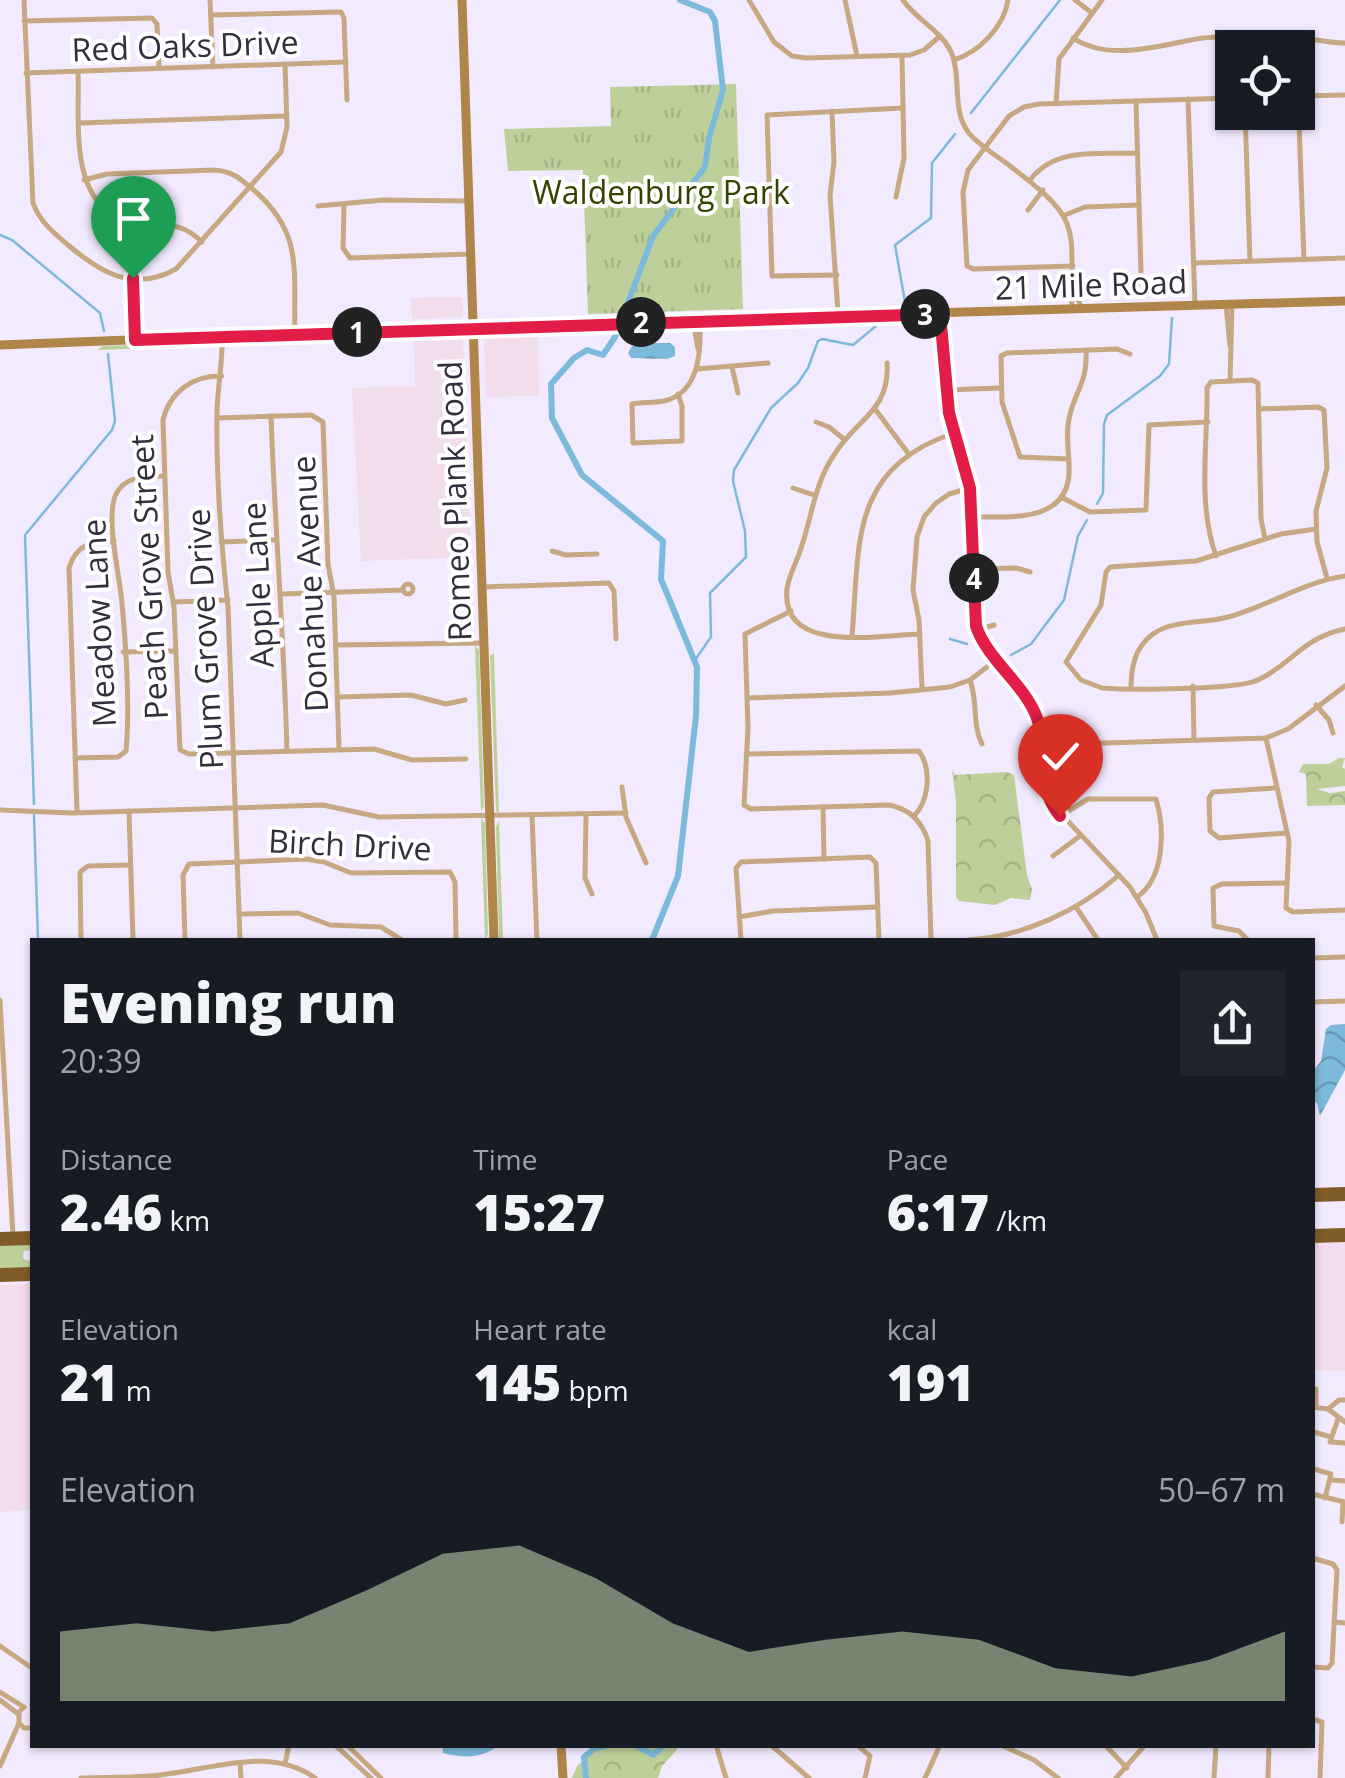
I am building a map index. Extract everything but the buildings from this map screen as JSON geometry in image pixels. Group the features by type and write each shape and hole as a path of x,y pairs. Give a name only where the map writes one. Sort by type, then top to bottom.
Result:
{"highway":[{"path":"1315,1195 1345,1194"},
{"path":"1315,1236 1345,1235"},
{"path":"0,1275 30,1274"}],"street":[{"path":"24,0 30,193 37,214 47,226 101,271 133,278 170,273 251,188 280,152 286,133 285,64"},
{"path":"210,0 213,66"},
{"name":"Romeo Plank Road","path":"462,0 494,938"},
{"path":"748,0 774,42 785,52 806,58 902,56 920,52 940,36"},
{"path":"846,0 857,57"},
{"path":"904,0 940,36 954,60 957,97 969,134 1043,190 1065,215 1072,239 1076,309"},
{"path":"954,60 978,49 1002,19 1008,0"},
{"path":"1074,0 1092,13"},
{"path":"1056,104 1057,63 1102,0"},
{"path":"211,15 341,12 347,100"},
{"path":"24,21 149,17 158,24 159,68"},
{"path":"1073,38 1102,50 1163,48 1215,38"},
{"path":"1315,39 1345,43"},
{"path":"896,198 904,158 902,56"},
{"name":"Red Oaks Drive","path":"26,73 346,62"},
{"path":"78,72 84,180 98,202 118,217 137,224 180,226 202,242"},
{"path":"1315,96 1345,95"},
{"path":"1074,266 968,267 964,183 968,170 985,147 1016,111 1028,105 1215,99"},
{"path":"1188,100 1196,305"},
{"path":"1136,101 1141,273 1137,286"},
{"path":"837,274 772,276 766,115 902,108"},
{"path":"832,111 834,162 830,195 838,316"},
{"path":"80,123 287,116"},
{"path":"1246,130 1250,261"},
{"path":"1299,130 1304,260"},
{"path":"1029,180 1057,157 1138,153"},
{"path":"84,180 107,174 220,170 236,175 279,214 290,236 295,334"},
{"path":"1028,210 1043,190"},
{"path":"318,206 382,200 469,200"},
{"path":"344,205 343,248 352,258 471,254"},
{"path":"1065,215 1085,207 1139,205"},
{"path":"1194,263 1345,258"},
{"path":"133,278 135,340"},
{"name":"21 Mile Road","path":"0,345 1345,301"},
{"path":"1229,304 1230,381"},
{"path":"944,313 946,390 970,488 978,630 1039,724 1045,792 1060,816 1138,898 1156,938"},
{"path":"678,394 682,442 633,443 632,404 666,400 688,386 697,368 701,342 697,320"},
{"name":"Plum Grove Drive","path":"222,337 217,418 240,938"},
{"path":"972,517 1034,515 1047,510 1062,496 1068,481 1069,418 1085,379 1086,350"},
{"path":"1068,458 1021,458 1003,408 1003,354 1120,350 1130,354"},
{"path":"697,368 768,362"},
{"path":"887,363 886,390 875,409 829,463 814,494 788,587 791,611 801,626 814,634 920,634"},
{"path":"732,367 738,393"},
{"name":"Peach Grove Street","path":"222,376 194,379 168,406 163,424 164,476 181,752 233,753"},
{"path":"1216,556 1206,522 1208,384 1257,382 1265,540"},
{"path":"946,390 1000,388"},
{"path":"875,409 908,453"},
{"path":"1260,409 1323,409 1327,468 1317,500 1316,529 1328,579"},
{"path":"217,418 271,416"},
{"name":"Donahue Avenue","path":"271,416 320,417 323,424 339,750"},
{"name":"Apple Lane","path":"271,416 287,751"},
{"path":"816,422 845,440"},
{"path":"1062,496 1090,512 1147,509 1149,426 1208,422"},
{"path":"852,636 860,541 866,512 881,481 908,453 954,433"},
{"name":"Meadow Lane","path":"75,758 118,756 126,752 122,606 114,504 118,491 134,478 164,476"},
{"path":"793,488 814,494"},
{"path":"922,688 920,634 912,590 918,532 924,517 939,501 970,488"},
{"path":"1316,529 1293,531 1189,562 1108,568 1101,605 1066,660 1078,677 1107,689 1255,681 1313,639 1345,628"},
{"path":"77,812 69,568 80,548 114,540"},
{"path":"221,542 275,540"},
{"path":"552,551 566,555 596,554"},
{"path":"974,569 1016,568 1030,572"},
{"path":"1131,688 1135,656 1156,632 1229,617 1345,576"},
{"path":"482,587 612,585 616,639"},
{"path":"282,594 403,590"},
{"path":"174,602 228,600"},
{"path":"791,611 746,632 746,754 742,786 746,807 889,805 914,816 928,841 931,938"},
{"path":"978,630 994,625"},
{"path":"336,646 484,643"},
{"path":"124,652 175,650"},
{"path":"747,698 896,693 955,686 996,660"},
{"path":"970,680 982,744"},
{"path":"1192,686 1194,740"},
{"path":"1041,745 1266,738 1288,729 1345,686"},
{"path":"338,698 412,695 446,704 465,700"},
{"path":"1316,706 1329,720 1333,733"},
{"path":"1266,738 1289,850 1285,906 1290,911 1345,910"},
{"path":"233,753 379,749 412,760 466,759"},
{"path":"746,754 922,753 926,797 924,806 914,816"},
{"path":"622,787 626,813 646,862"},
{"path":"1275,788 1211,794 1209,828 1212,836 1287,833"},
{"path":"1060,816 1088,799 1156,798 1159,869 1151,886 1138,898"},
{"path":"0,810 77,812 324,804 378,817 626,813"},
{"path":"822,807 824,859"},
{"path":"129,811 133,938"},
{"path":"586,814 586,878 592,894"},
{"path":"532,816 537,938"},
{"path":"1053,856 1080,836"},
{"name":"Birch Drive","path":"185,938 186,866 313,859 356,874 452,874 456,938"},
{"path":"741,938 738,864 875,859 879,938"},
{"path":"81,938 80,872 88,866 130,865"},
{"path":"981,938 1006,934 1076,907 1119,875"},
{"path":"1246,938 1236,930 1216,928 1214,886 1285,882"},
{"path":"739,917 772,911 878,907"},
{"path":"1076,907 1097,938"},
{"path":"239,914 298,913 330,926 381,927 399,938"},
{"path":"1315,958 1345,957"},
{"path":"0,1000 10,1160 6,1239"},
{"path":"1315,1002 1345,1001"},
{"path":"0,1161 10,1160"},
{"path":"1315,1398 1316,1389"},
{"path":"1328,1410 1339,1400 1345,1400"},
{"path":"1315,1407 1328,1410 1342,1420 1330,1442 1345,1443"},
{"path":"1315,1432 1331,1438"},
{"path":"1315,1469 1331,1474 1325,1498"},
{"path":"1330,1480 1345,1481"},
{"path":"1315,1495 1344,1502 1342,1522"},
{"path":"1315,1559 1336,1568 1330,1668 1315,1667"},
{"path":"1334,1619 1345,1620"},
{"path":"0,1646 30,1667"},
{"path":"0,1696 30,1706 19,1718 0,1766"},
{"path":"0,1696 30,1728 15,1734"},
{"path":"1315,1720 1322,1721 1320,1778"},
{"path":"285,1764 288,1748"},
{"path":"338,1748 371,1778"},
{"path":"350,1748 382,1778"},
{"path":"717,1748 726,1778"},
{"path":"774,1748 809,1778"},
{"path":"861,1748 870,1756 865,1778"},
{"path":"935,1778 926,1776 939,1748"},
{"path":"1008,1748 1034,1760 1058,1778"},
{"path":"1107,1748 1127,1768"},
{"path":"1116,1778 1143,1748"},
{"path":"1214,1778 1216,1748"},
{"path":"1268,1778 1269,1748"},
{"path":"561,1750 563,1778"},
{"path":"240,1763 241,1778"},
{"path":"81,1778 132,1777 240,1763 285,1764 312,1777"}],"shaded area":[{"path":"462,297 463,317 412,319 411,298"},
{"path":"538,336 539,396 486,397 484,337"},
{"path":"463,338 471,557 361,561 352,388 415,386 414,340"},
{"path":"1315,1239 1345,1239 1345,1371 1315,1370"},
{"path":"30,1284 30,1510 0,1512 0,1285"}],"green space":[{"name":"Waldenburg Park","path":"736,84 743,309 588,314 583,170 508,171 504,129 611,126 610,87"},
{"path":"239,328 173,336 138,331"},
{"path":"213,342 219,346 98,350 102,346"},
{"path":"475,646 479,650 484,807 481,811"},
{"path":"494,653 499,814 490,656"},
{"path":"1345,758 1345,786 1317,789 1330,793 1345,791 1345,805 1307,806 1306,774 1299,772 1303,764 1329,764"},
{"path":"952,770 955,775 1014,775 1032,889 1030,900 1011,898 995,905 959,901 956,897 956,801"},
{"path":"481,818 485,823 488,934 485,938"},
{"path":"499,821 503,938 499,938"},
{"path":"0,1245 30,1245 23,1257 30,1261 30,1268 0,1269"},
{"path":"591,1748 677,1748 662,1766 658,1778 572,1778 577,1766 592,1752"}],"water":[{"path":"670,343 675,347 675,356 631,358 628,353 632,346"},
{"path":"1345,1024 1345,1070 1320,1116 1315,1102 1315,1068 1321,1061 1326,1029"},
{"path":"442,1748 494,1748 479,1755 443,1753"}],"waterway":[{"path":"653,938 678,876 696,716 697,667 661,579 663,541 582,475 552,418 551,384 574,358 587,350 603,355 615,337 653,236 705,167 723,90 715,21 710,12 680,0"},
{"path":"971,113 1060,0"},
{"path":"905,302 895,245 931,218 932,163 955,134"},
{"path":"0,235 12,240 100,313 104,331"},
{"path":"1097,504 1103,493 1107,415 1160,376 1169,364 1172,318"},
{"path":"695,660 711,637 710,593 746,557 734,470 771,408 808,368 818,341 853,345 876,326"},
{"path":"34,804 25,535 112,430 115,421 108,354"},
{"path":"1011,655 1031,644 1064,600 1078,536 1087,520"},
{"path":"950,639 967,644"},
{"path":"34,815 38,938"},
{"path":"586,1778 584,1757 595,1748"},
{"path":"640,1748 653,1755 661,1748"}],"route":[{"path":"133,278 135,340 940,314 949,413 970,488 976,626 1036,715 1044,786 1060,816"}]}
